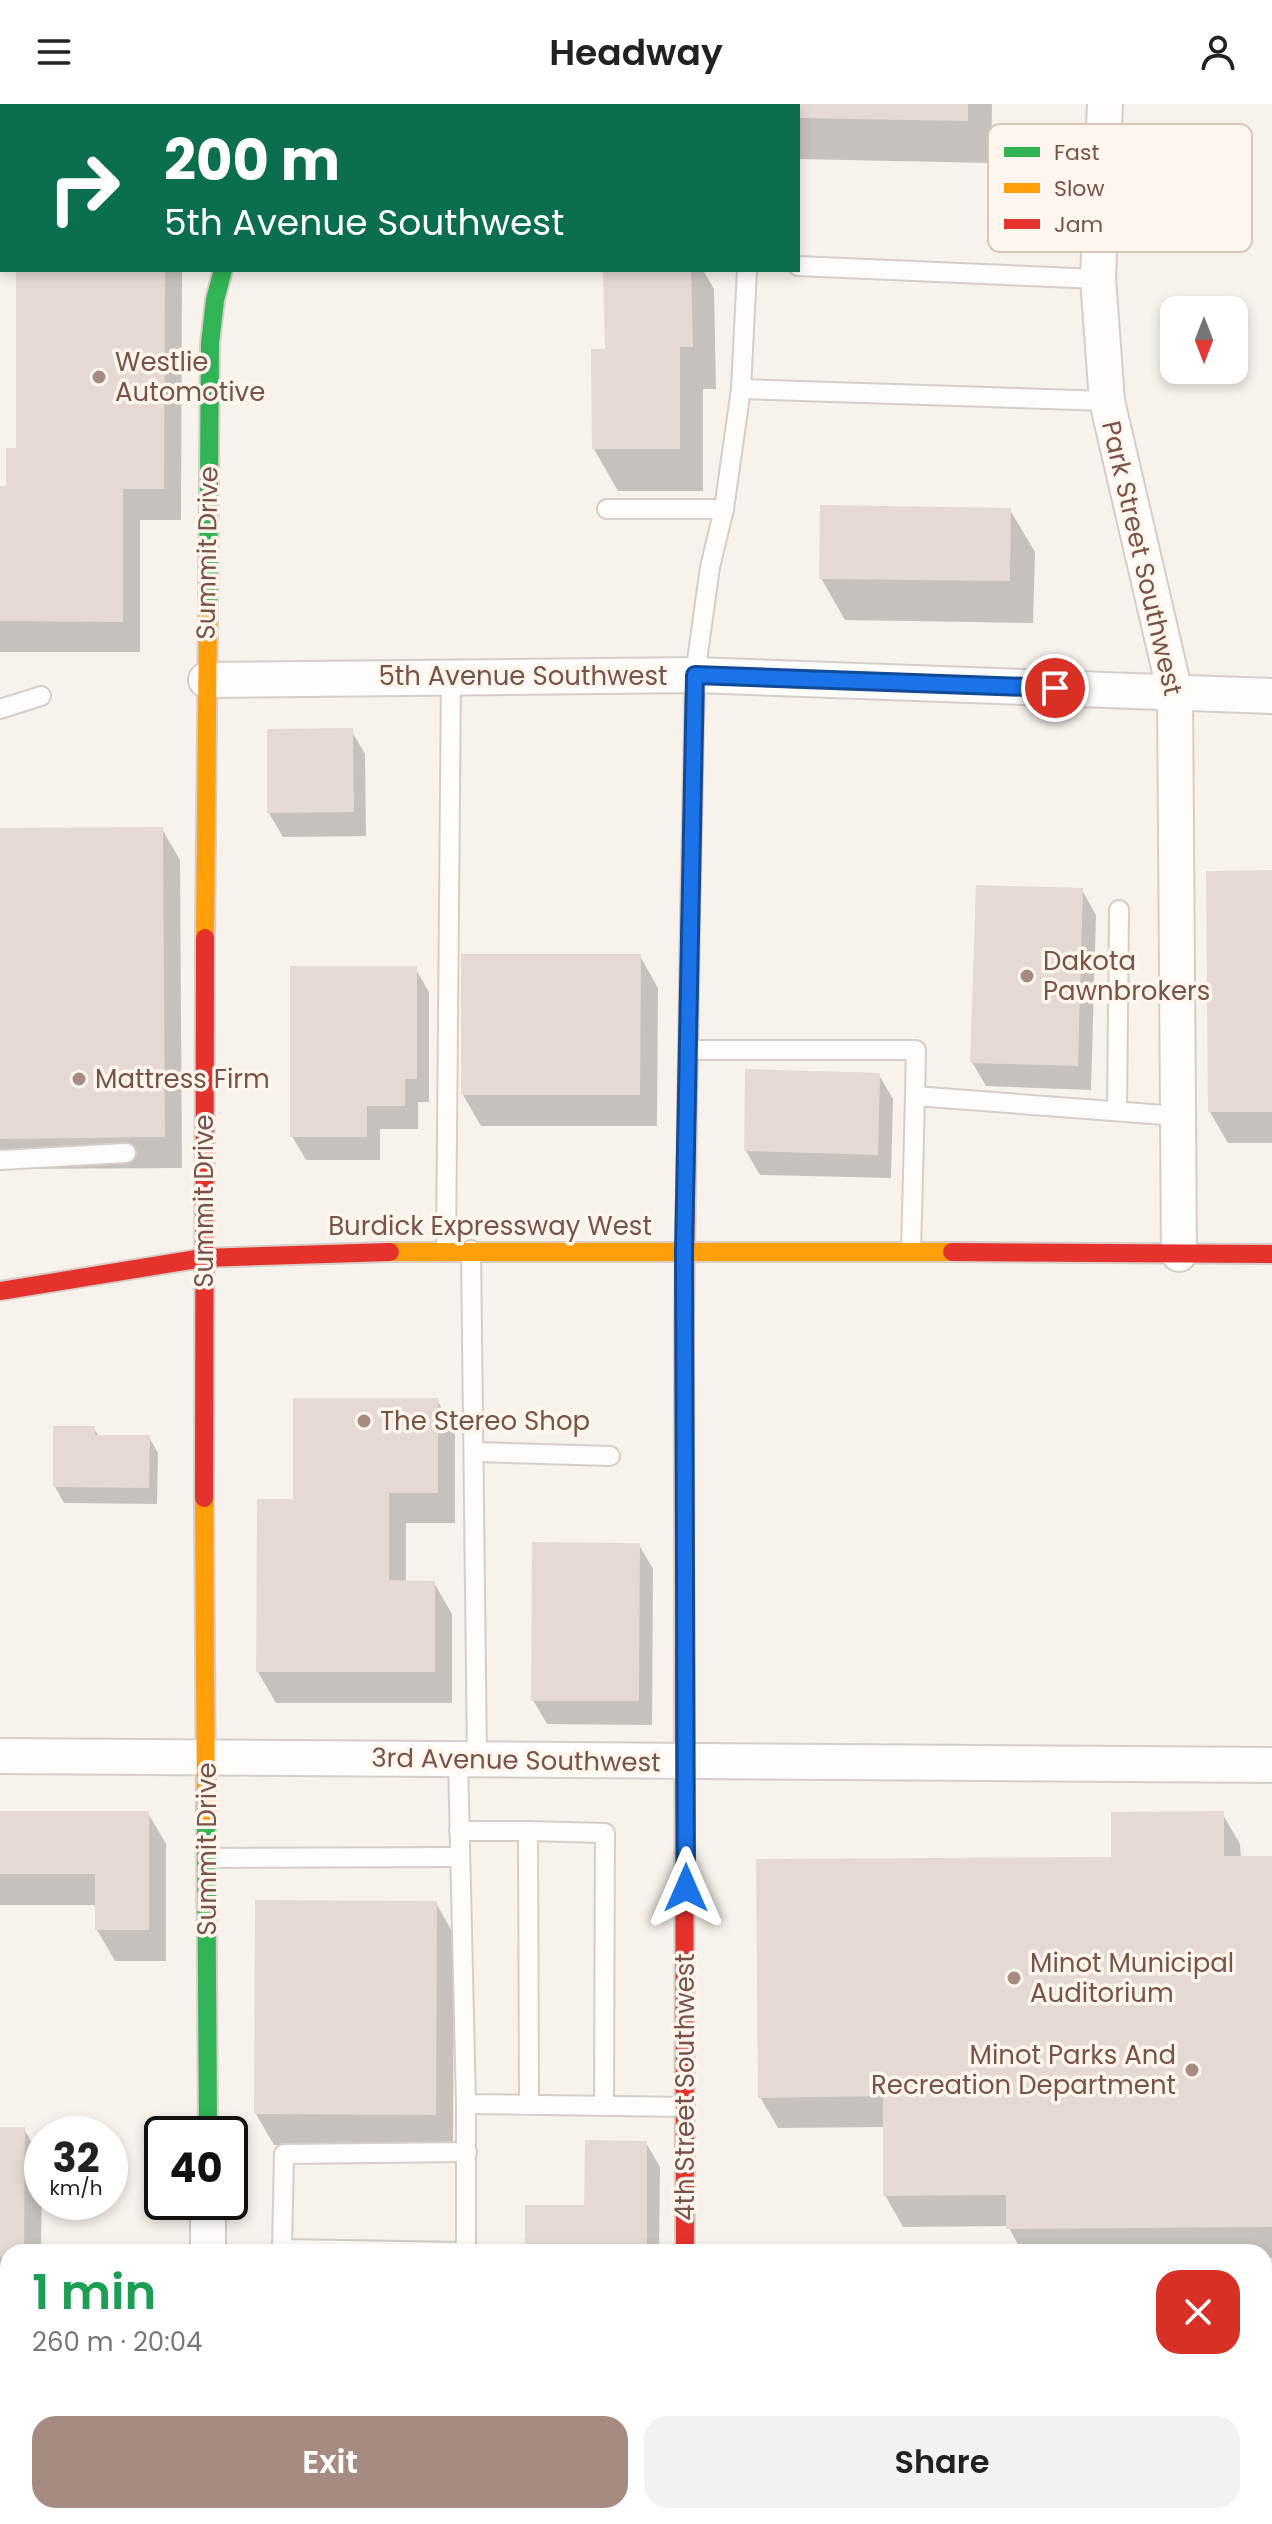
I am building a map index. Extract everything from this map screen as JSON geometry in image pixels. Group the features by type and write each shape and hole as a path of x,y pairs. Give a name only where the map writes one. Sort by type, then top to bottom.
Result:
{"street":[{"name":"Park Street Southwest","path":"1104,124 1105,104"},
{"name":"Park Street Southwest","path":"1099,252 1098,279 1107,401 1175,693 1179,1254"},
{"name":"Summit Drive","path":"208,2116 203,1258 206,680 210,343 215,300 222,272"},
{"name":"5th Avenue Southwest","path":"206,680 695,675 1272,696"},
{"name":"4th Street Southwest","path":"685,2244 684,1251 695,675"},
{"name":"Burdick Expressway West","path":"0,1291 203,1258 446,1250 1272,1254"},
{"path":"0,1278 52,1281"},
{"name":"3rd Avenue Southwest","path":"0,1756 1272,1765"},
{"path":"208,2220 208,2244"}],"lane":[{"path":"800,266 1098,279"},
{"path":"695,675 741,389 747,272"},
{"path":"741,389 1107,401"},
{"path":"607,509 724,509"},
{"path":"446,1250 451,676"},
{"path":"0,709 41,696"},
{"path":"1117,1111 1119,910"},
{"path":"688,1050 916,1050 911,1252"},
{"path":"915,1096 1178,1116"},
{"path":"0,1160 126,1153"},
{"path":"463,2244 467,2152 459,1831 467,1759 475,1452 471,1250"},
{"path":"475,1452 610,1456"},
{"path":"459,1831 605,1833 604,2105"},
{"path":"528,1831 529,2103"},
{"path":"207,1858 459,1857"},
{"path":"466,2104 685,2107"},
{"path":"282,2244 284,2154 467,2152"}],"building":[{"path":"800,104 968,104 968,121 800,118"},
{"path":"16,272 165,272 164,489 123,489 123,622 0,621 0,486 6,486 6,448 16,448"},
{"path":"603,272 691,272 693,347 680,347 680,449 592,449 591,349 605,349"},
{"path":"820,505 1011,508 1010,581 819,579"},
{"path":"353,728 354,812 267,813 267,729"},
{"path":"163,827 165,1137 0,1139 0,828"},
{"path":"1272,870 1272,1112 1208,1112 1206,871"},
{"name":"Dakota Pawnbrokers","path":"976,885 1083,888 1078,1066 970,1063"},
{"path":"461,954 641,954 640,1095 461,1095"},
{"path":"290,966 417,966 417,1079 405,1079 405,1106 367,1106 367,1137 290,1137"},
{"path":"745,1069 880,1073 878,1155 744,1151"},
{"path":"293,1398 438,1398 438,1493 389,1493 389,1580 435,1581 435,1672 256,1672 257,1499 293,1499"},
{"path":"53,1426 95,1426 95,1435 150,1435 149,1488 53,1487"},
{"path":"532,1542 640,1543 639,1701 531,1701"},
{"path":"0,1811 149,1811 149,1930 95,1930 95,1874 0,1874"},
{"name":"Minot Municipal Auditorium","path":"1224,1811 1224,1856 1272,1856 1272,2227 1006,2229 1006,2195 883,2196 883,2096 758,2098 756,1859 1111,1857 1111,1812"},
{"path":"255,1900 437,1901 436,2115 254,2114"},
{"path":"0,2127 24,2127 24,2244 0,2244"},
{"path":"585,2140 647,2141 647,2244 525,2244 525,2205 584,2205"}],"traffic: fast":[{"path":"208,609 210,343 215,300 222,272"},
{"path":"206,1816 208,2116"}],"traffic: slow":[{"path":"205,938 208,609"},
{"path":"690,914 695,675"},
{"path":"390,1252 952,1252"},
{"path":"684,1324 684,1650"},
{"path":"204,1498 206,1816"}],"traffic: jam":[{"path":"684,1324 690,914"},
{"path":"204,1498 205,938"},
{"path":"0,1291 203,1258 390,1252"},
{"path":"952,1252 1272,1254"},
{"path":"684,1650 685,2244"}],"place":[{"name":"Westlie Automotive","path":"99,377"},
{"name":"Dakota Pawnbrokers","path":"1027,976"},
{"name":"Mattress Firm","path":"79,1079"},
{"name":"The Stereo Shop","path":"364,1421"},
{"name":"Minot Municipal Auditorium","path":"1014,1978"},
{"name":"Minot Parks And Recreation Department","path":"1192,2070"}],"route":[{"path":"686,1888 684,1251 695,675 1055,688"}]}
